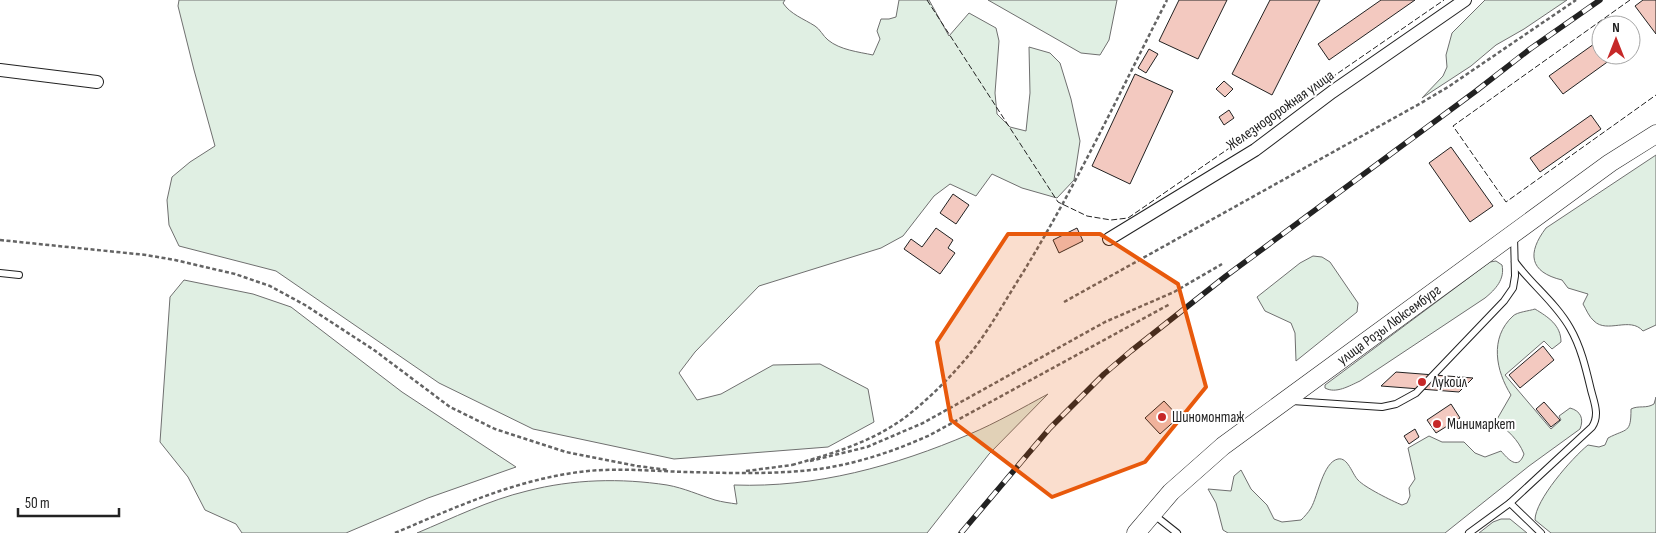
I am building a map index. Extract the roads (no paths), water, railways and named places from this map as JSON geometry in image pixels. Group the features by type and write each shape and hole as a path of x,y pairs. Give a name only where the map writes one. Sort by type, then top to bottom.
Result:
{"street":[{"name":"Железнодорожная улица","path":"1109,239 1255,150 1332,92 1465,0"},
{"path":"0,70 98,82"},
{"name":"улица Розы Люксембург","path":"1136,533 1171,492 1204,461 1610,162 1656,134"}],"lane":[{"path":"1285,401 1382,407 1396,404 1416,393 1504,301 1513,288 1515,276 1514,233"},
{"path":"1469,533 1510,502 1592,427 1596,421 1596,412 1585,365 1570,327 1515,262"},
{"path":"0,273 19,275"},
{"path":"1510,502 1541,533"},
{"path":"1152,513 1177,533"}],"railway":[{"path":"961,533 1050,428 1104,374 1131,351 1226,276 1530,49 1600,0"}],"place":[{"name":"Лукойл","path":"1422,382"},
{"name":"Шинoмонтаж","path":"1162,417"},
{"name":"Минимаркет","path":"1437,424"}]}
